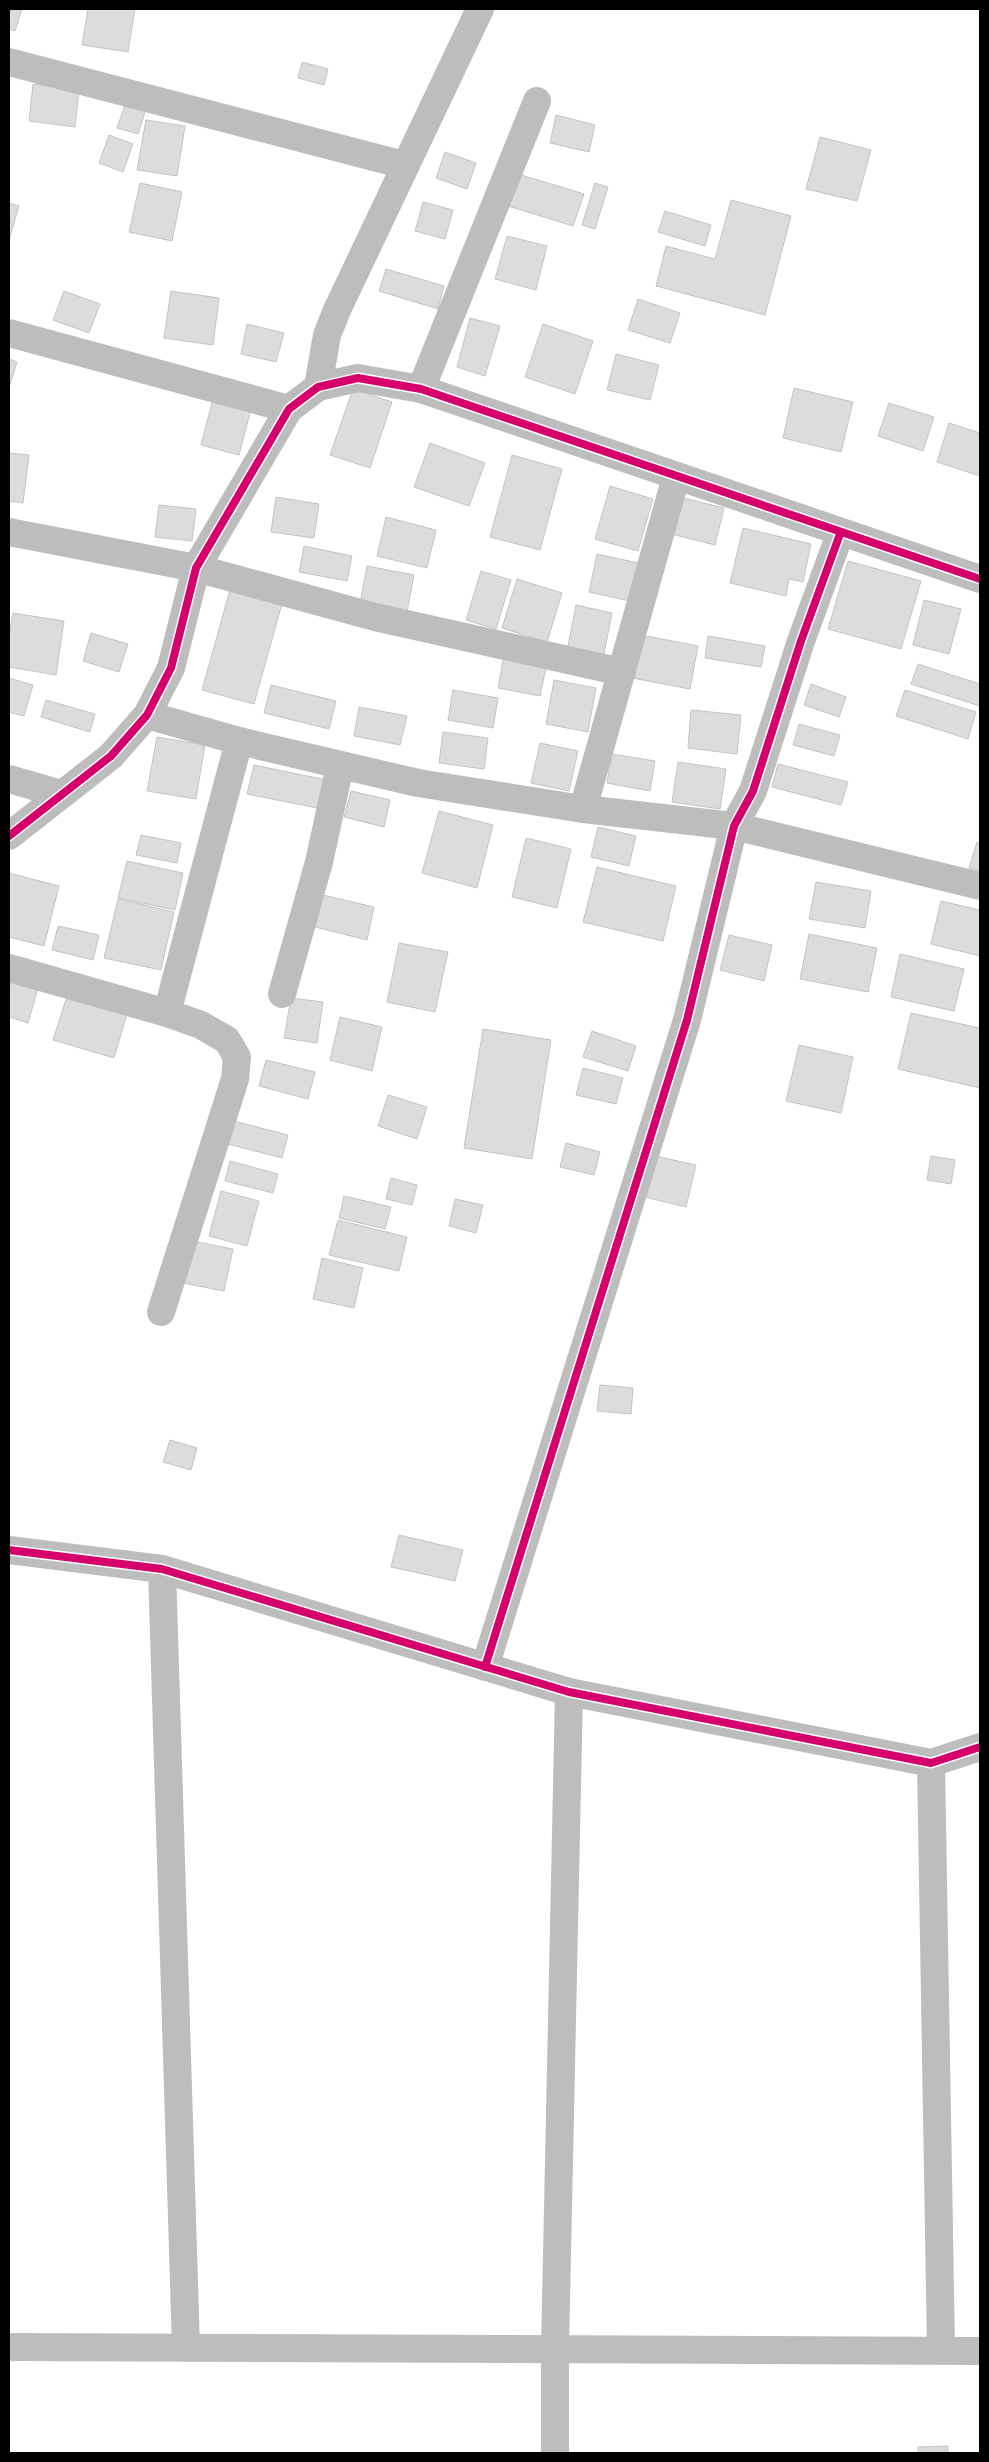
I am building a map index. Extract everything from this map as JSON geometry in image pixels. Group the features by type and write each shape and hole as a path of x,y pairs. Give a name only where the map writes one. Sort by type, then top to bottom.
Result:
{"street":[{"path":"318,387 327,335 404,165 480,9"},
{"path":"9,62 404,165"},
{"path":"421,389 536,100"},
{"path":"9,334 289,409"},
{"path":"9,836 111,756 147,715 171,668 196,568 289,409 318,387 358,378 421,389 840,534 980,580"},
{"path":"583,809 676,477"},
{"path":"9,532 196,568 375,617 622,672"},
{"path":"485,1667 687,1020 734,826 753,790 801,641 840,534"},
{"path":"147,715 239,741 418,783 583,809 734,826 980,886"},
{"path":"167,1013 239,741"},
{"path":"282,994 319,862 340,766"},
{"path":"9,779 61,794"},
{"path":"9,968 167,1013 201,1026 227,1040 237,1056 235,1079 161,1312"},
{"path":"9,1550 162,1569 569,1692 931,1763 980,1747"},
{"path":"162,1569 186,2348"},
{"path":"555,2453 555,2349 569,1692"},
{"path":"931,1763 941,2350"},
{"path":"9,2347 980,2351"}],"building":[{"path":"9,9 22,9 15,31 9,29"},
{"path":"88,9 135,9 128,52 82,45"},
{"path":"302,62 328,69 324,85 298,78"},
{"path":"33,84 79,90 75,127 29,121"},
{"path":"127,99 147,106 138,134 117,128"},
{"path":"556,115 595,125 589,152 550,143"},
{"path":"146,120 185,126 177,176 137,170"},
{"path":"109,135 133,144 123,172 99,163"},
{"path":"820,137 871,150 857,201 806,189"},
{"path":"445,152 476,163 467,189 436,178"},
{"path":"518,174 584,194 573,226 508,206"},
{"path":"140,183 182,192 172,241 129,232"},
{"path":"595,183 608,187 595,229 582,225"},
{"path":"731,200 791,216 765,315 656,286 666,246 715,259"},
{"path":"423,202 453,210 445,239 415,231"},
{"path":"9,203 19,206 9,240"},
{"path":"665,211 711,225 705,246 658,232"},
{"path":"507,236 547,246 536,290 495,279"},
{"path":"386,269 444,286 438,309 379,291"},
{"path":"64,291 100,304 89,333 53,320"},
{"path":"171,291 219,298 213,345 164,338"},
{"path":"638,299 680,313 670,343 628,330"},
{"path":"470,318 500,326 485,376 457,367"},
{"path":"247,324 284,333 276,362 241,354"},
{"path":"543,324 593,341 575,394 525,377"},
{"path":"616,354 659,365 650,400 607,390"},
{"path":"9,359 17,362 9,388"},
{"path":"794,388 853,402 841,452 783,438"},
{"path":"353,389 392,402 370,468 330,455"},
{"path":"214,395 252,405 239,455 201,445"},
{"path":"889,403 934,417 923,451 878,436"},
{"path":"949,423 980,433 980,476 937,462"},
{"path":"430,443 485,463 469,506 414,487"},
{"path":"9,453 29,455 23,503 9,501"},
{"path":"512,455 562,469 540,550 490,537"},
{"path":"610,486 653,499 638,551 595,539"},
{"path":"276,497 319,504 314,538 271,532"},
{"path":"680,497 724,508 715,545 671,534"},
{"path":"159,505 196,509 192,541 155,537"},
{"path":"386,517 436,530 427,568 377,556"},
{"path":"743,528 811,544 803,582 789,579 786,596 730,583"},
{"path":"304,546 352,556 347,581 299,572"},
{"path":"597,554 643,564 634,602 589,592"},
{"path":"848,561 921,581 901,649 828,629"},
{"path":"367,566 414,575 407,612 360,603"},
{"path":"481,571 511,580 496,629 466,620"},
{"path":"517,579 562,593 547,642 502,628"},
{"path":"231,586 283,600 254,704 202,690"},
{"path":"924,600 961,609 949,654 913,645"},
{"path":"576,605 612,613 603,659 567,651"},
{"path":"13,613 64,621 56,675 9,667 9,636"},
{"path":"91,633 128,644 119,672 83,661"},
{"path":"641,635 698,646 690,689 632,678"},
{"path":"708,636 765,646 761,667 705,658"},
{"path":"504,655 547,663 540,696 498,688"},
{"path":"918,664 980,684 980,706 911,684"},
{"path":"9,678 33,685 24,716 9,712"},
{"path":"554,680 596,688 588,732 546,724"},
{"path":"811,684 846,697 839,717 804,705"},
{"path":"271,685 336,701 329,729 264,713"},
{"path":"453,690 498,698 493,728 448,720"},
{"path":"905,690 976,712 968,739 896,716"},
{"path":"46,700 95,714 90,732 41,717"},
{"path":"359,707 407,716 400,745 354,736"},
{"path":"691,710 741,715 737,754 688,748"},
{"path":"799,724 840,735 834,756 793,745"},
{"path":"443,732 488,738 484,769 439,763"},
{"path":"157,737 205,745 196,799 147,791"},
{"path":"540,743 578,751 569,791 531,783"},
{"path":"612,754 655,761 650,791 607,783"},
{"path":"678,762 726,769 720,809 672,802"},
{"path":"778,764 848,782 841,805 772,787"},
{"path":"254,765 327,780 322,809 247,794"},
{"path":"351,791 390,800 384,827 344,817"},
{"path":"439,811 493,825 477,888 422,873"},
{"path":"598,827 636,836 629,866 591,857"},
{"path":"141,835 181,843 177,863 136,855"},
{"path":"526,838 571,849 557,908 512,897"},
{"path":"977,842 980,843 980,871 969,868"},
{"path":"127,861 183,873 175,910 118,898"},
{"path":"597,867 676,886 663,941 583,922"},
{"path":"9,873 59,886 44,946 9,937"},
{"path":"816,882 871,891 865,928 809,919"},
{"path":"323,895 374,907 367,940 315,927"},
{"path":"118,899 174,912 161,970 104,958"},
{"path":"941,901 980,910 980,956 931,944"},
{"path":"58,926 99,935 93,960 52,950"},
{"path":"809,934 877,948 868,992 800,979"},
{"path":"729,935 772,945 764,981 720,970"},
{"path":"399,943 448,952 435,1012 387,1002"},
{"path":"900,954 964,969 954,1011 891,997"},
{"path":"9,979 38,988 28,1023 9,1017"},
{"path":"67,996 127,1014 114,1058 53,1040"},
{"path":"291,998 323,1002 317,1043 284,1038"},
{"path":"911,1013 980,1028 980,1088 898,1069"},
{"path":"340,1017 382,1027 372,1071 330,1060"},
{"path":"483,1029 551,1040 532,1159 464,1148"},
{"path":"592,1031 636,1046 628,1071 583,1057"},
{"path":"799,1045 853,1057 841,1113 786,1101"},
{"path":"266,1060 315,1072 308,1099 259,1086"},
{"path":"583,1068 623,1078 616,1104 576,1095"},
{"path":"388,1095 427,1107 417,1139 378,1126"},
{"path":"234,1121 288,1135 282,1158 228,1144"},
{"path":"566,1143 600,1152 594,1175 560,1167"},
{"path":"651,1155 696,1165 686,1207 641,1196"},
{"path":"931,1156 955,1160 951,1184 927,1180"},
{"path":"230,1161 278,1174 273,1193 225,1181"},
{"path":"391,1178 417,1185 412,1205 386,1199"},
{"path":"221,1191 259,1201 247,1246 209,1236"},
{"path":"344,1196 391,1207 385,1229 339,1218"},
{"path":"455,1199 483,1205 476,1233 449,1226"},
{"path":"338,1220 407,1237 399,1271 329,1255"},
{"path":"192,1241 233,1249 224,1291 183,1283"},
{"path":"322,1258 363,1268 354,1308 313,1299"},
{"path":"600,1385 633,1388 631,1414 597,1411"},
{"path":"170,1440 197,1448 191,1470 163,1462"},
{"path":"399,1535 463,1550 455,1581 391,1567"},
{"path":"948,2446 948,2453 918,2453 918,2447"}],"cycle path":[{"path":"9,836 111,756 147,715 171,668 196,568 289,409 318,387 358,378 421,389 980,579"},
{"path":"485,1667 687,1020 734,826 753,791 801,641 840,534"},
{"path":"9,1550 162,1569 569,1692 931,1763 980,1747"}]}
